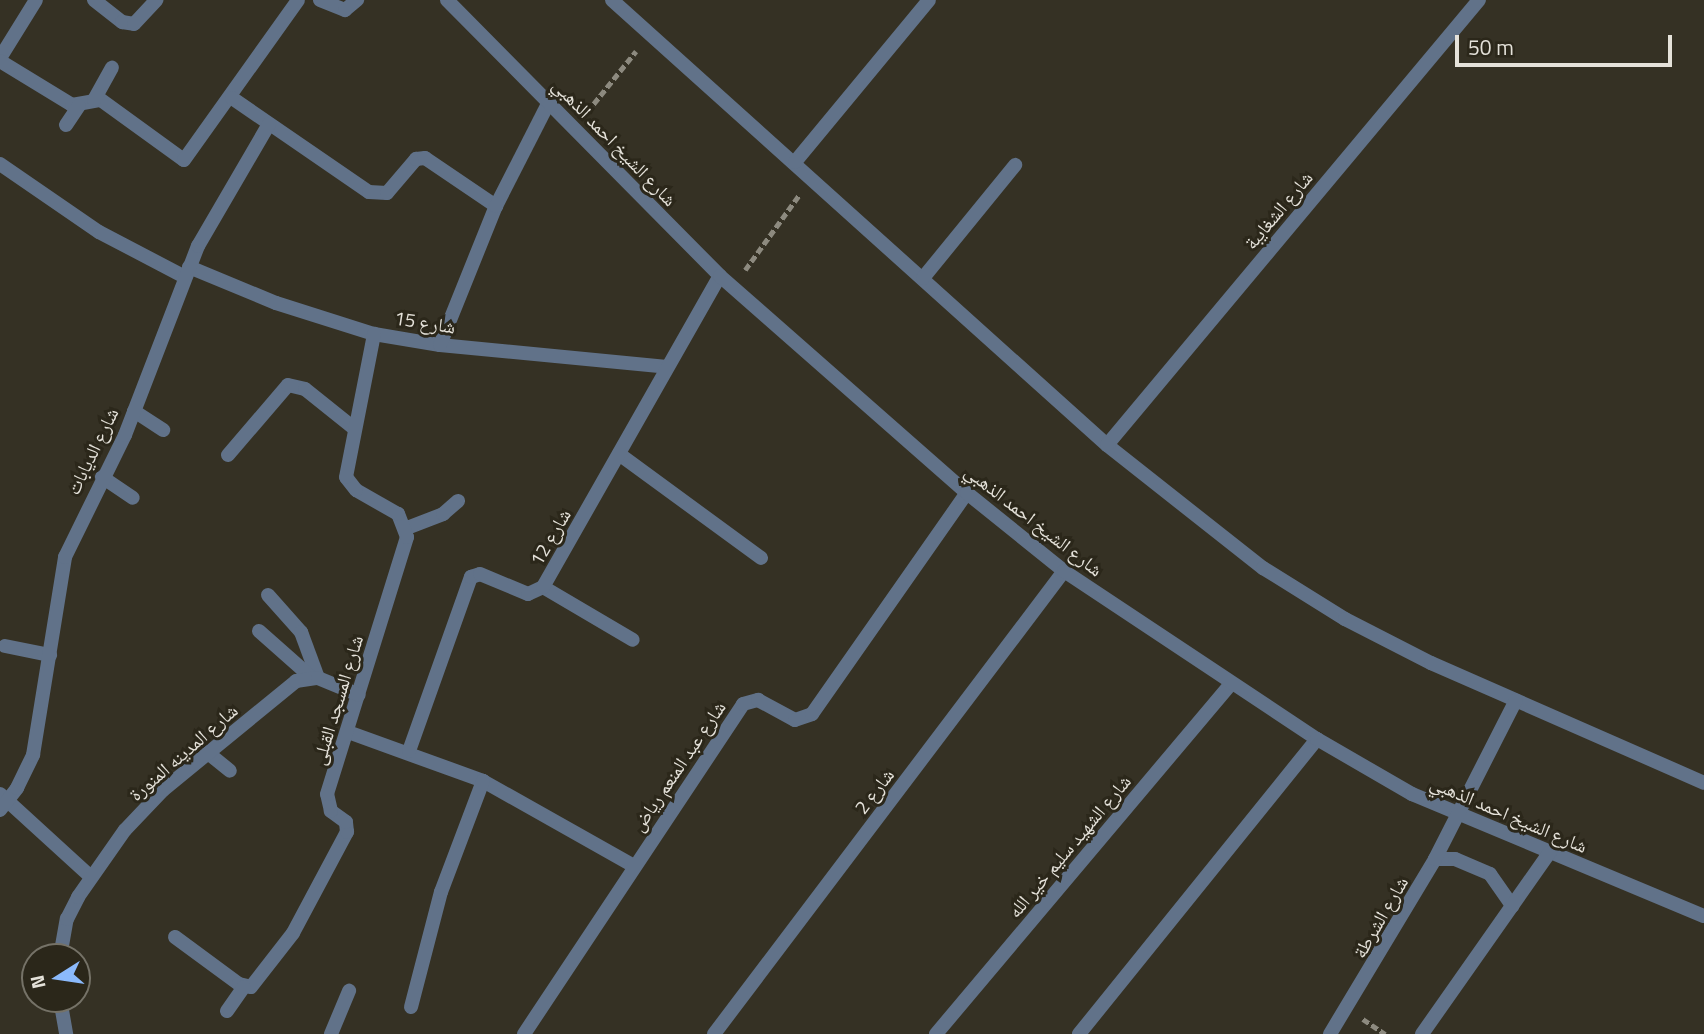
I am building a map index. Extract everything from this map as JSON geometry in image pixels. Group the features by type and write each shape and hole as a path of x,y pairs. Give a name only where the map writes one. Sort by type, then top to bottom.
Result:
{"street":[{"path":"36,0 2,52 64,102 79,106"},
{"path":"94,0 122,22 134,24 156,0"},
{"path":"66,125 79,106 101,100 184,160 232,98 298,0"},
{"path":"320,0 345,10 357,0"},
{"name":"شارع الشيخ احمد الذهبي","path":"447,0 720,276 967,493 1064,571 1317,739 1458,817 1704,916"},
{"path":"612,0 812,177 1107,446 1263,568 1345,619 1516,700 1704,783"},
{"path":"795,162 929,0"},
{"name":"شارع الشغايبة","path":"1107,446 1479,0"},
{"path":"94,100 112,68"},
{"path":"232,98 369,192 387,193 416,159 425,158 496,205"},
{"path":"440,345 496,205 550,102"},
{"name":"شارع الديابات","path":"2,802 33,755 65,557 134,411 187,272 269,124"},
{"name":"شارع 15","path":"0,164 99,232 187,272 374,334 440,345 667,367"},
{"path":"923,278 1015,165"},
{"name":"شارع 12","path":"409,751 471,577 480,574 528,594 543,587 720,276"},
{"path":"374,334 346,477 356,490 398,514 407,528 443,514 458,501"},
{"path":"228,455 288,385 305,389 355,429"},
{"path":"134,411 163,430"},
{"path":"619,454 761,558"},
{"path":"102,477 133,498"},
{"name":"شارع عبد المنعم رياض","path":"524,1034 743,704 758,700 794,720 812,714 967,493"},
{"name":"شارع المسجد القبلى","path":"244,987 256,983 293,933 346,832 345,822 331,811 327,799 407,528"},
{"name":"شارع 2","path":"715,1034 1064,571"},
{"path":"543,587 633,640"},
{"path":"268,595 301,632 315,678"},
{"path":"259,631 315,678 359,695"},
{"path":"5,646 50,655"},
{"name":"شارع المدينه المنورة","path":"63,943 67,919 91,877 132,822 208,753 296,681 315,678"},
{"name":"شارع الشهيد سليم خير الله","path":"936,1034 1231,684"},
{"name":"شارع الشرطة","path":"1330,1034 1436,859 1516,700"},
{"path":"348,732 409,751 483,781 545,812 634,866"},
{"path":"1079,1034 1317,739"},
{"path":"208,753 230,771"},
{"path":"411,1007 441,892 483,781"},
{"path":"2,802 91,877"},
{"path":"1422,1034 1550,852"},
{"path":"1436,859 1455,859 1490,874 1512,906"},
{"path":"175,937 244,987 227,1011"},
{"path":"331,1034 348,991"},
{"path":"62,1013 66,1034"}],"path":[{"path":"575,127 650,34"},
{"path":"732,287 812,177"},
{"path":"1348,1008 1385,1034"}]}
